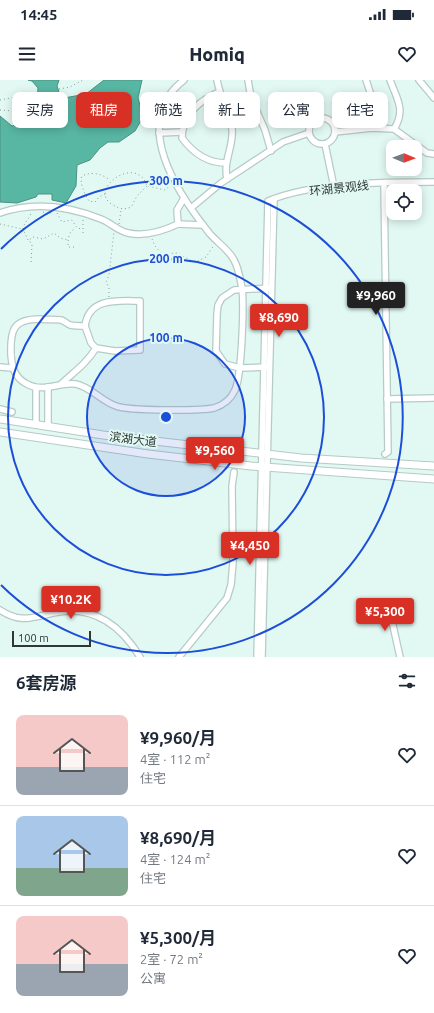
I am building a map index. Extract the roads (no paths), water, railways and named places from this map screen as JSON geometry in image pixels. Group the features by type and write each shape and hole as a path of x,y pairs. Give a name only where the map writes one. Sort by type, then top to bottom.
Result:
{"main road":[{"name":"滨湖大道","path":"0,419 48,427 309,459 434,466"},
{"name":"滨湖大道","path":"0,432 148,454 264,467 434,479"}],"street":[{"path":"85,326 71,325 62,320 27,319 21,321 17,324 12,334 12,368 20,379 36,388 61,384 80,385 117,407 132,410 210,409 219,406 231,397 238,380 240,368 242,289 234,261 203,225 174,184 159,133 164,102 171,91 184,80"},
{"path":"217,80 220,92"},
{"path":"248,80 251,98 265,130 271,151"},
{"path":"366,80 370,92"},
{"path":"390,80 401,109 400,119 394,129"},
{"path":"419,80 434,98"},
{"path":"204,100 199,103 189,115 182,132 182,138 193,151 216,163 226,162"},
{"path":"322,117 333,122 335,132 333,139 325,144 316,143 309,133 311,123 322,117"},
{"path":"227,179 226,162 230,147 232,128"},
{"path":"335,132 372,128 394,129 428,153 434,154"},
{"path":"159,133 182,132"},
{"path":"191,208 227,179 288,139 309,133"},
{"path":"325,144 334,187"},
{"name":"环湖景观线","path":"269,288 271,200 334,187 434,182"},
{"path":"384,184 388,452 385,454"},
{"path":"178,224 176,210 184,198"},
{"path":"0,213 22,207 52,206 83,213 103,220 129,234 151,233 178,224 203,225"},
{"path":"257,657 265,454 269,288 234,290 222,298 218,305 216,351 225,364 240,368 267,367"},
{"path":"108,301 140,301 140,350 115,351 96,348 91,343 85,326 87,318 94,308 108,301"},
{"path":"61,384 76,369 88,362 96,348"},
{"path":"0,366 12,368"},
{"path":"48,387 48,427"},
{"path":"36,388 36,425"},
{"path":"387,399 434,398"},
{"path":"0,409 12,412"},
{"path":"262,657 264,467"},
{"path":"178,657 227,598 233,563 232,486 234,472"},
{"path":"388,603 400,657"},
{"path":"0,610 10,616 26,620 60,612 79,612 98,616 109,621 123,633 140,657"}]}
